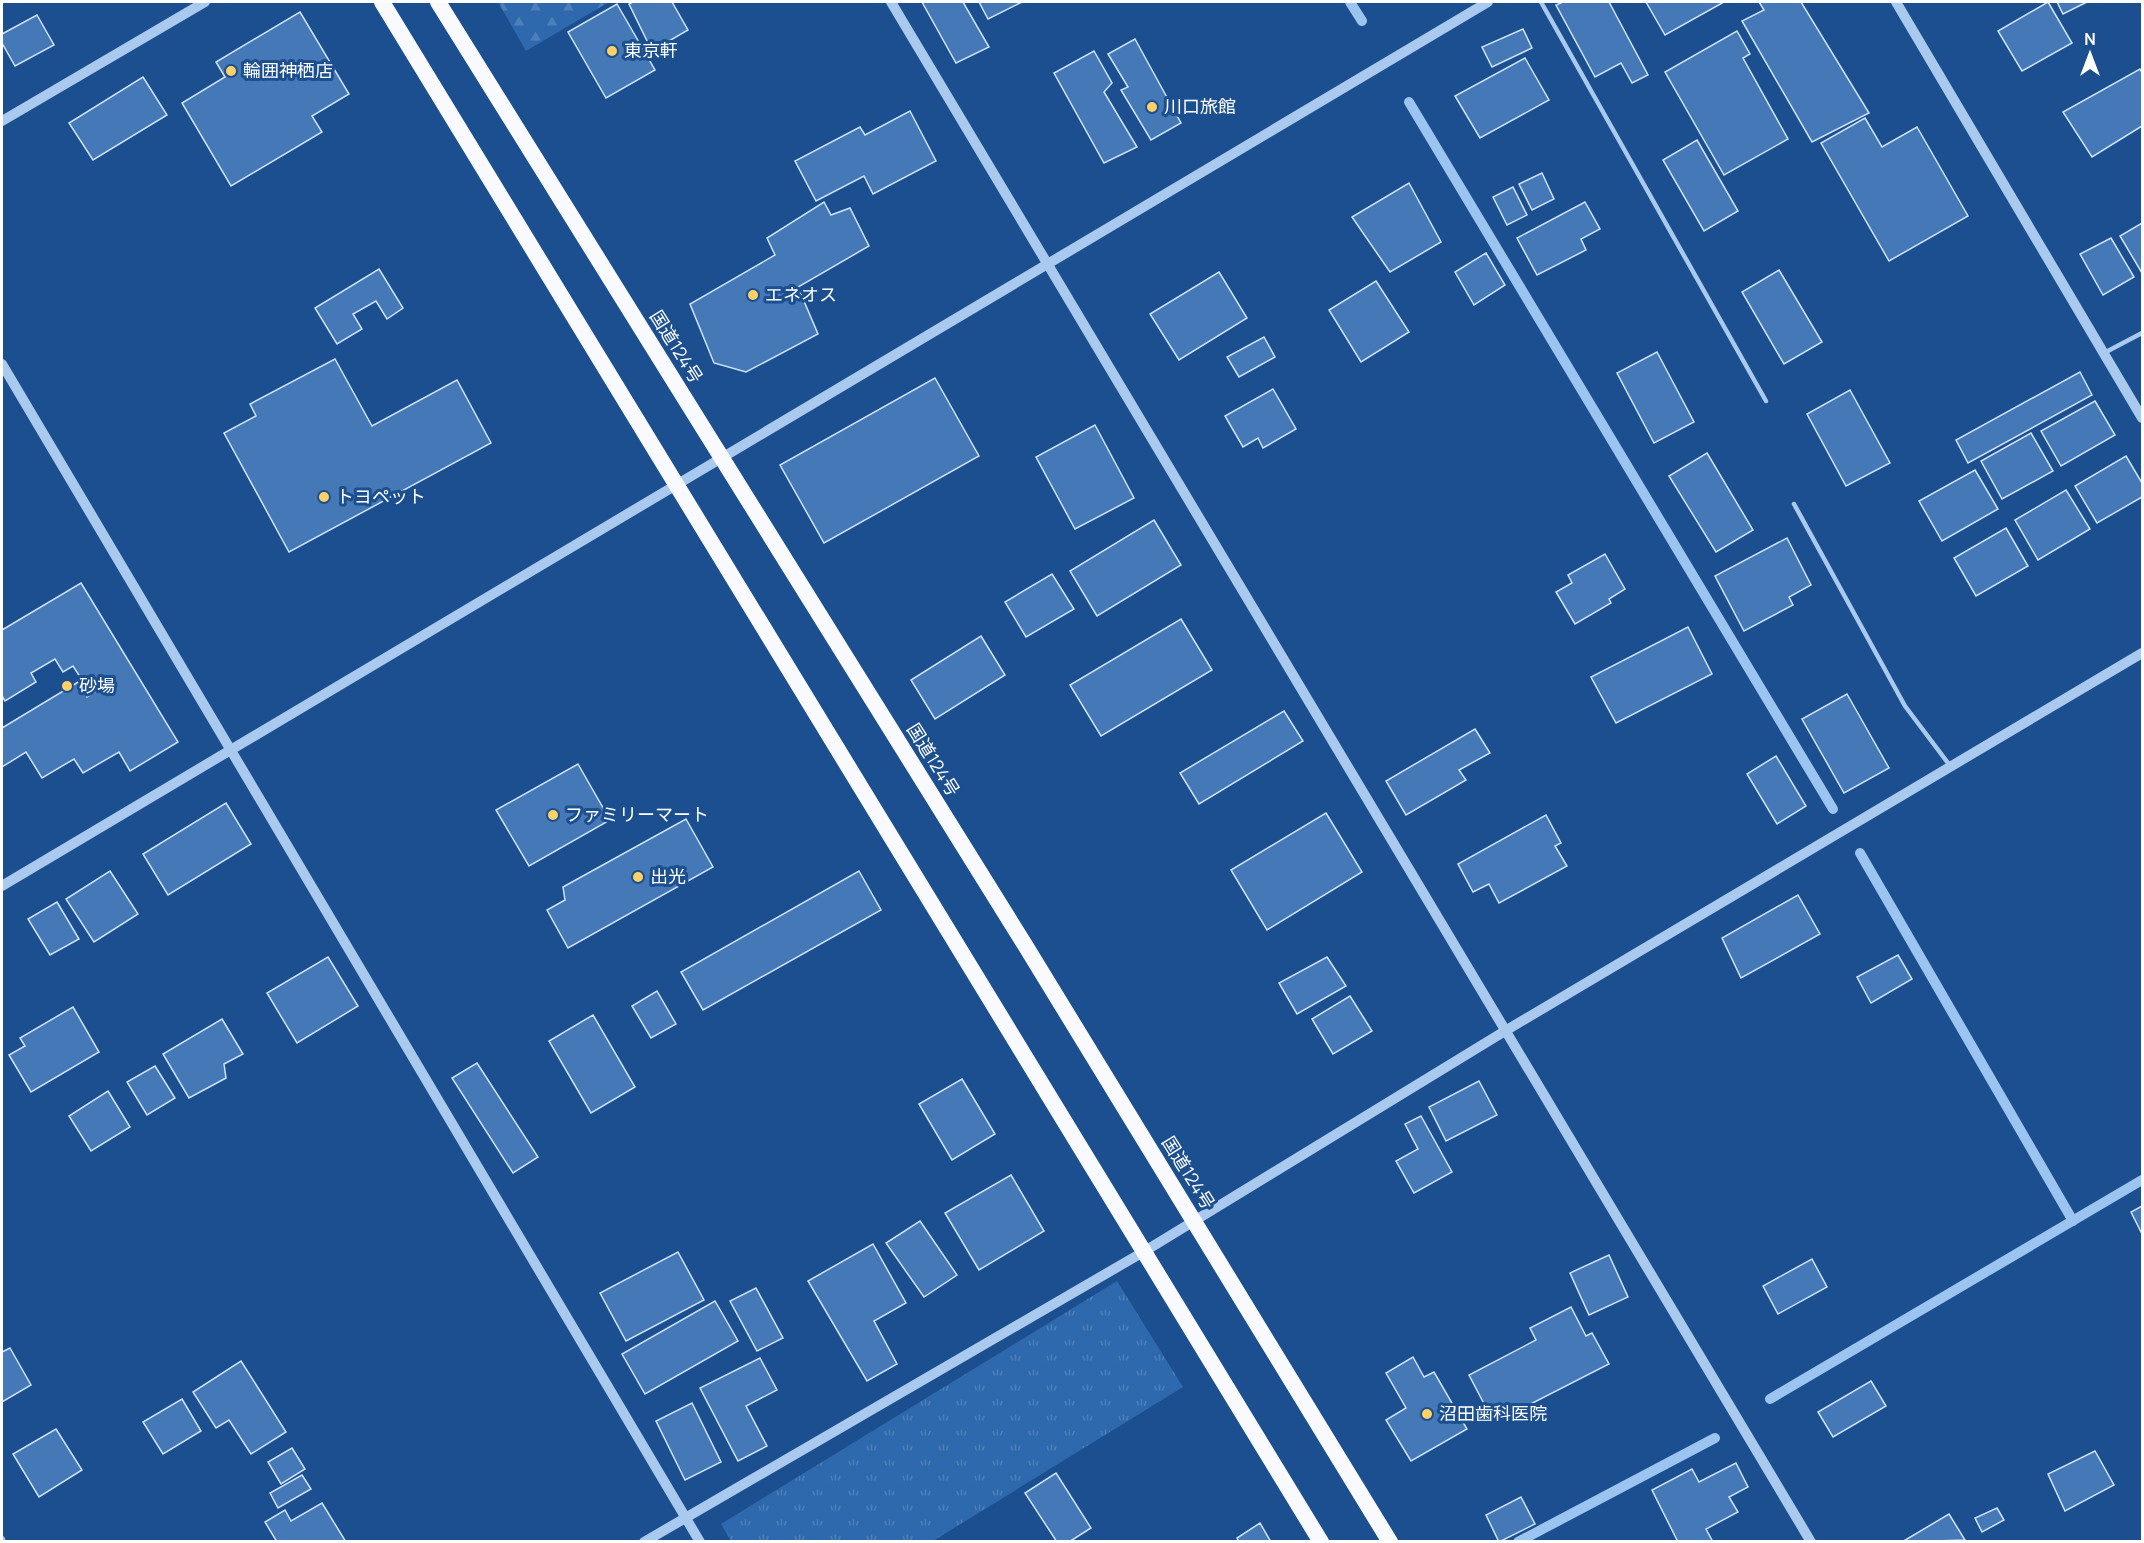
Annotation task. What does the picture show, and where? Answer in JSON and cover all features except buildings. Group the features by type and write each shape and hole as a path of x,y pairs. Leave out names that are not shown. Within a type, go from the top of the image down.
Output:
{"highway":[{"path":"382,2 1322,1542"},
{"name":"国道124号","path":"438,2 1195,1221 1390,1542"}],"street":[{"path":"2,121 205,2"},
{"path":"891,2 1811,1542"},
{"path":"2,886 1488,2"},
{"path":"1896,2 2142,418"},
{"path":"2,364 700,1542"},
{"path":"644,1542 1145,1251 1505,1031 2142,653"}],"lane":[{"path":"1541,2 1766,401"},
{"path":"2104,353 2142,333"},
{"path":"1794,504 1905,706 1951,767"}],"green space":[{"path":"498,2 609,2 526,51"},
{"path":"1117,1281 1183,1387 933,1541 731,1541 721,1524"}],"waterway":[{"path":"1350,2 1362,21"},
{"path":"1409,102 1833,809"},
{"path":"1860,853 2073,1221"},
{"path":"1770,1399 2142,1180"},
{"path":"1518,1542 1715,1438"}],"place":[{"name":"東京軒","path":"612,51"},
{"name":"輪囲神栖店","path":"231,71"},
{"name":"川口旅館","path":"1152,107"},
{"name":"エネオス","path":"753,295"},
{"name":"トヨペット","path":"324,497"},
{"name":"砂場","path":"67,686"},
{"name":"ファミリーマート","path":"553,815"},
{"name":"出光","path":"638,877"},
{"name":"沼田歯科医院","path":"1427,1414"}]}
